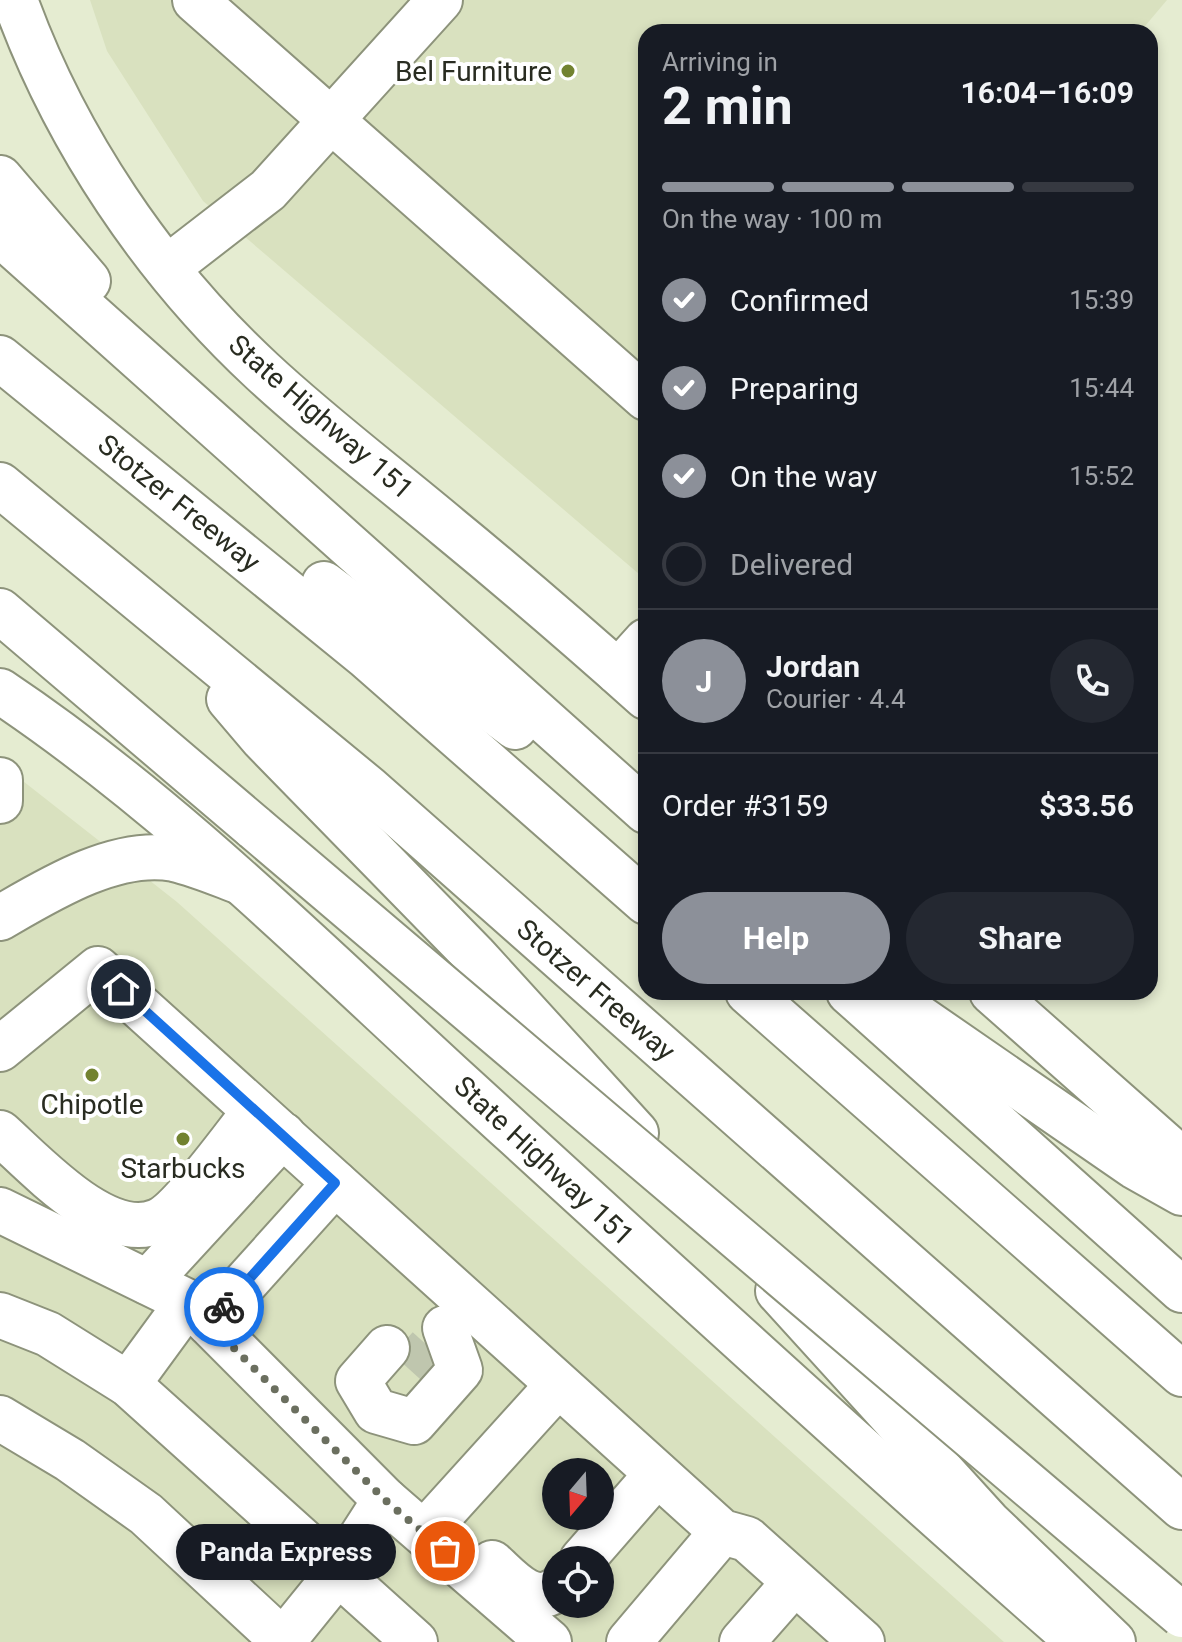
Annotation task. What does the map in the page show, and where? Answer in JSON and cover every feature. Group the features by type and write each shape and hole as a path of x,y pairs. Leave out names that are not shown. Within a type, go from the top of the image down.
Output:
{"main road":[{"name":"State Highway 151","path":"15,0 38,56 77,133 167,268 260,370 637,670"},
{"path":"195,0 638,391"},
{"path":"167,268 268,190 440,0"},
{"path":"0,178 216,427"},
{"path":"0,234 638,804"},
{"path":"12,368 284,553 638,817"},
{"name":"Stotzer Freeway","path":"12,368 367,657 638,895"},
{"name":"Stotzer Freeway","path":"0,485 368,788 1182,1507"},
{"path":"0,611 1182,1615"},
{"path":"156,611 263,739 474,955 959,1491 1027,1562 1113,1642"},
{"name":"State Highway 151","path":"0,691 99,764 238,881 788,1386 1079,1642"},
{"path":"0,780 0,801"},
{"path":"0,918 99,868 144,858 171,859 238,881"},
{"path":"0,1049 98,969 335,1183 422,1345 460,1370 414,1422 376,1411 358,1381 422,1345 558,1385 722,1532 747,1539 862,1642"},
{"path":"757,1000 1182,1374"},
{"path":"858,1000 1182,1290"},
{"path":"895,1000 1134,1166 1182,1193"},
{"path":"1001,1000 1182,1160"},
{"path":"0,1133 84,1206 131,1226 160,1220 269,1123"},
{"path":"148,1282 269,1123"},
{"path":"128,1384 335,1183"},
{"path":"0,1210 148,1282 199,1312 340,1451 385,1500 542,1595"},
{"path":"0,1315 48,1334 128,1384 415,1642"},
{"path":"431,1526 558,1385"},
{"path":"340,1451 376,1411"},
{"path":"0,1418 70,1460 146,1514 283,1642 338,1573 385,1500"},
{"path":"599,1546 657,1474"},
{"path":"629,1642 722,1532"},
{"path":"742,1642 794,1583"}],"shaded area":[{"path":"90,0 1167,0 1147,24 638,24 638,573 203,201 107,51"},
{"path":"0,763 177,902 1004,1642 0,1642"}],"tunnel":[{"path":"409,1369 429,1347"}],"way so far":[{"path":"224,1307 209,1323 340,1451 385,1500 445,1551"}],"place":[{"name":"Bel Furniture","path":"568,71"},
{"name":"Chipotle","path":"92,1075"},
{"name":"Starbucks","path":"183,1139"},
{"name":"Panda Express","path":"445,1551"}],"route":[{"path":"121,989 335,1183 224,1307"}]}
